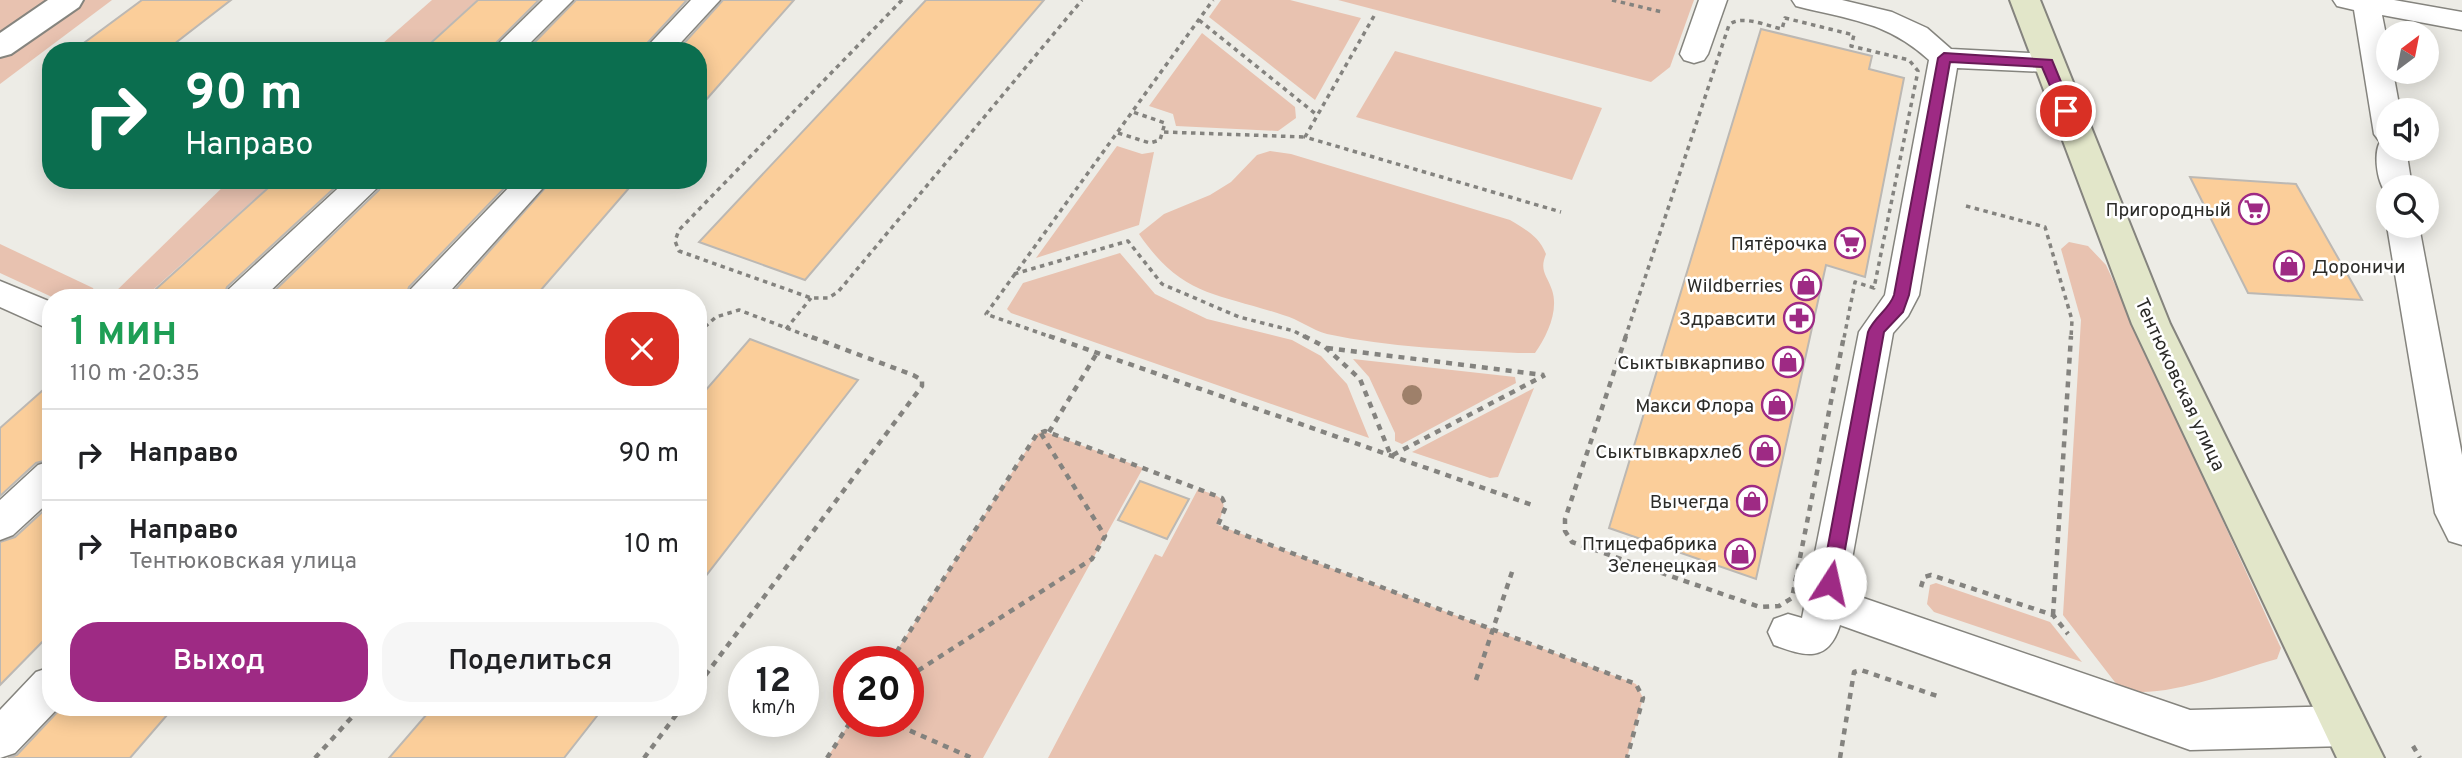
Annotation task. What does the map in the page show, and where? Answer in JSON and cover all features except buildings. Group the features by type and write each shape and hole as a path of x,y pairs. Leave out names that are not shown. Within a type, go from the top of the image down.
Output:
{"street":[{"path":"0,47 68,0"},
{"name":"Тентюковская улица","path":"2025,0 2047,63 2151,324 2354,742"}],"lane":[{"path":"515,42 559,0"},
{"path":"666,42 706,0"},
{"path":"1694,54 1713,0"},
{"path":"1806,0 1882,18 1917,34 1944,58 2047,63"},
{"path":"2381,98 2360,1 2462,21"},
{"path":"1788,632 1810,638 1818,632 1827,603 1876,332 1898,307 1944,58"},
{"path":"251,289 356,189"},
{"path":"431,289 526,189"},
{"path":"2405,238 2454,513 2462,529"},
{"path":"0,293 42,313"},
{"path":"0,524 42,485"},
{"path":"1827,603 2190,730 2354,742"},
{"path":"0,739 42,695"}],"path":[{"path":"902,0 679,230 675,241 679,251 811,298 828,298 838,292 1082,0"},
{"path":"1213,0 986,314 1535,506"},
{"path":"1612,0 1671,15"},
{"path":"1305,136 1374,16"},
{"path":"1785,18 1854,35 1851,46 1909,60 1918,71 1874,288 1855,282 1792,598 1779,606 1760,607 1572,542 1564,531 1565,519 1728,25 1741,20 1782,29 1785,18"},
{"path":"1199,20 1317,115"},
{"path":"1118,133 1150,143 1160,140 1165,123 1133,112"},
{"path":"1164,132 1305,136 1562,212"},
{"path":"1920,194 2045,227 2072,320 2053,615"},
{"path":"1014,274 1128,241 1162,284 1239,317 1294,331 1325,347 1360,379 1391,456"},
{"path":"786,328 811,298"},
{"path":"707,323 712,317 726,311 739,310 922,380 922,386 707,673"},
{"path":"1325,347 1545,375 1391,456"},
{"path":"1049,432 1097,353"},
{"path":"1040,432 1049,432 1222,498 1226,506 1218,525 1636,684 1643,698 1627,758"},
{"path":"900,646 1040,432"},
{"path":"924,667 1092,559 1105,536 1040,432"},
{"path":"1476,680 1513,569"},
{"path":"1840,758 1854,672 1861,670 1953,702"},
{"path":"315,758 353,716"},
{"path":"644,758 675,716"},
{"path":"827,758 841,737"},
{"path":"924,737 972,758"}],"shaded area":[{"path":"0,0 112,0 56,42 42,42 42,52 0,84"},
{"path":"432,0 477,0 431,42 384,42"},
{"path":"1221,0 1290,0 1361,18 1315,100 1209,17"},
{"path":"1338,0 1694,0 1670,67 1651,82"},
{"path":"1202,33 1295,107 1296,118 1278,131 1176,126 1173,114 1149,106"},
{"path":"1395,51 1602,108 1572,180 1356,117"},
{"path":"1117,146 1142,154 1154,152 1139,225 1036,258"},
{"path":"1270,151 1291,154 1510,220 1531,234 1546,254 1544,269 1554,298 1551,323 1535,353 1422,347 1327,334 1289,317 1202,290 1170,270 1139,234 1164,214 1210,195 1231,182 1257,155"},
{"path":"221,189 266,189 154,289 118,289"},
{"path":"2069,242 2088,246 2106,265 2281,648 2277,659 2177,688 2138,692 2121,690 2063,615 2081,320 2061,249"},
{"path":"0,244 93,289 42,289 42,292 0,273"},
{"path":"1120,253 1155,294 1207,319 1292,340 1321,356 1347,384 1369,438 1011,313 1007,309 1023,283"},
{"path":"1353,359 1515,377 1516,383 1402,444 1395,441 1395,433 1369,377"},
{"path":"1534,388 1498,477 1490,478 1412,452"},
{"path":"1043,431 1143,468 983,758 827,758 841,737 924,737 924,646 900,646 1037,434"},
{"path":"1198,489 1222,500 1223,509 1218,525 1636,684 1643,698 1627,758 1048,758 1155,554 1162,557"},
{"path":"1936,583 2050,622 2082,662 1934,612 1927,604 1930,585"}],"place":[{"name":"Пригородный","path":"2254,209"},
{"name":"Пятёрочка","path":"1850,243"},
{"name":"Дороничи","path":"2289,266"},
{"name":"Wildberries","path":"1806,285"},
{"name":"Здравсити","path":"1799,318"},
{"name":"Сыктывкарпиво","path":"1788,362"},
{"name":"Макси Флора","path":"1777,405"},
{"name":"Сыктывкархлеб","path":"1765,451"},
{"name":"Вычегда","path":"1752,501"},
{"name":"Птицефабрика Зеленецкая","path":"1740,554"}],"route":[{"path":"1830,583 1876,332 1898,307 1902,295 1944,58 2047,63 2066,111"}]}
